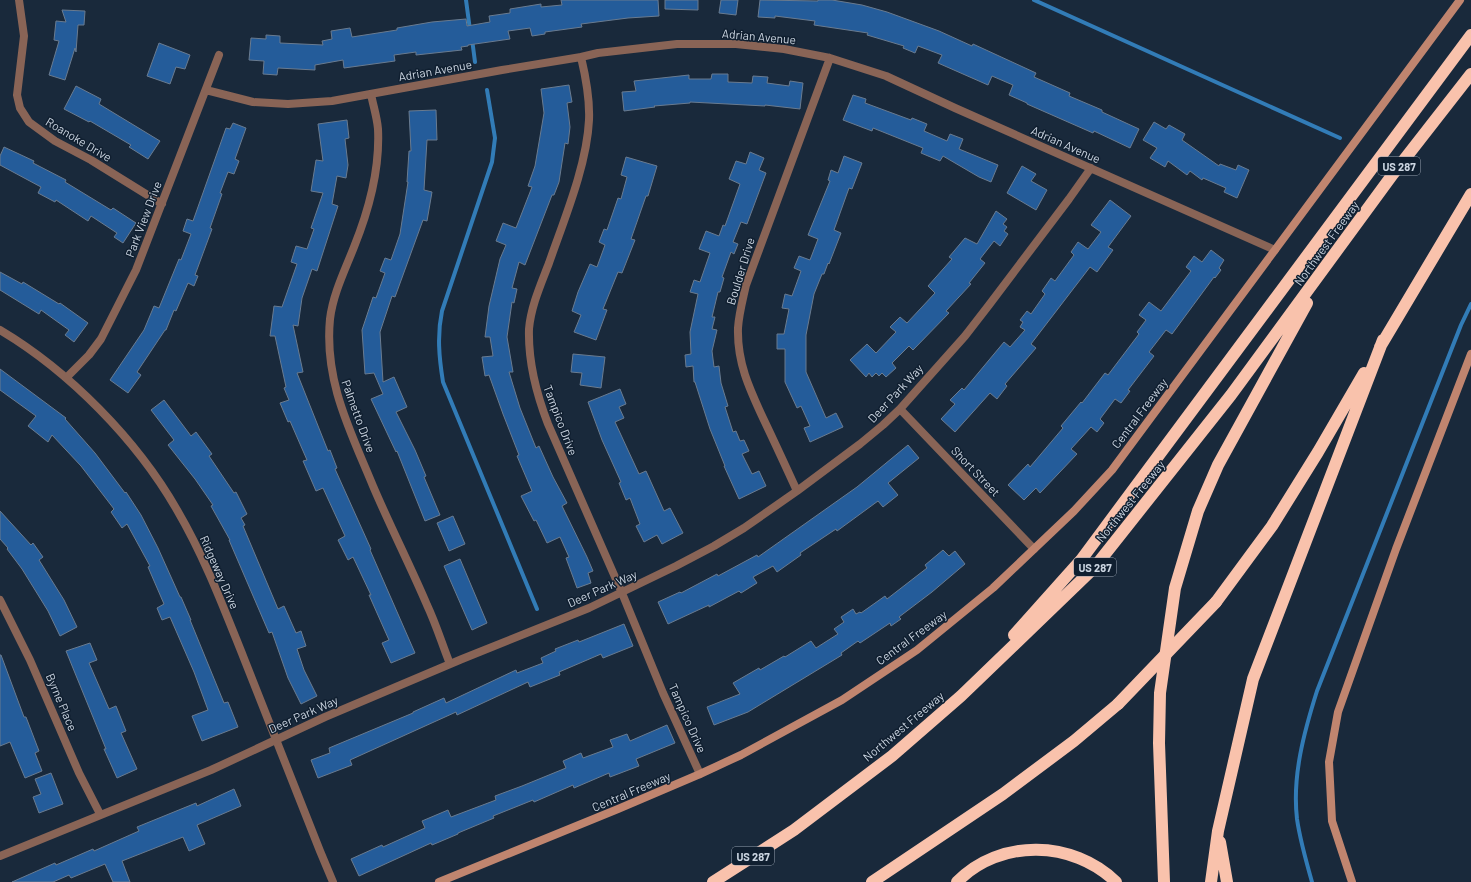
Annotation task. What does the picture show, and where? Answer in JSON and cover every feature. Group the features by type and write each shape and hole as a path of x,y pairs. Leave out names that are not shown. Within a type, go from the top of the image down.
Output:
{"highway":[{"path":"961,696 1081,560 1471,35"},
{"name":"Northwest Freeway","path":"713,882 794,830 892,756 961,696 1094,568 1232,395 1393,174 1471,74"},
{"path":"872,882 1003,794 1074,741 1118,704 1216,602 1272,526 1318,452 1471,194"},
{"path":"1164,882 1159,743 1160,693 1175,588 1198,511 1218,465 1331,260"},
{"path":"1210,882 1218,831 1253,679 1384,340"},
{"path":"1218,831 1227,882"},
{"path":"957,882 964,875 984,861 1014,851 1038,849 1063,852 1087,860 1108,874 1116,882"}],"main road":[{"name":"Central Freeway","path":"439,882 618,809 741,755 835,704 918,650 993,588 1074,511 1112,470 1460,0"},
{"path":"1352,882 1332,821 1329,762 1338,712 1396,549 1471,354"}],"street":[{"name":"Roanoke Drive","path":"19,0 24,36 17,94 20,108 29,122 55,141 91,160 162,204"},
{"name":"Adrian Avenue","path":"206,90 253,102 288,104 332,101 598,53 678,44 736,44 784,49 830,58 886,76 1275,250"},
{"name":"Park View Drive","path":"66,378 89,356 101,339 136,270 219,55"},
{"name":"Tampico Drive","path":"581,57 587,80 589,98 589,121 585,149 569,204 534,305 529,328 529,354 538,397 548,424 622,592 663,693 700,774"},
{"name":"Boulder Drive","path":"797,491 753,398 742,370 738,328 740,309 751,272 830,58"},
{"name":"Palmetto Drive","path":"371,94 378,128 378,154 371,197 365,219 342,277 330,317 329,356 337,395 354,442 390,526 428,606 450,664"},
{"name":"Deer Park Way","path":"0,856 211,770 325,717 554,622 622,592 714,546 762,516 866,439 900,409 965,336 989,306 1091,168"},
{"name":"Ridgeway Drive","path":"0,330 32,351 66,378 116,427 145,463 176,509 194,542 219,596 333,882"},
{"name":"Short Street","path":"900,409 1034,549"},
{"name":"Byrne Place","path":"0,600 30,660 79,773 100,814"}],"building":[{"path":"561,0 658,0 659,16 581,24 582,27 545,32 545,34 532,36 530,28 508,31 510,39 468,45 461,47 462,50 416,55 416,52 394,55 395,61 344,68 343,60 315,65 315,70 278,68 277,75 263,74 264,61 249,60 251,38 266,39 266,35 280,36 280,43 323,45 322,41 332,39 331,31 350,28 352,37 397,30 397,28 432,22 466,19 467,26 490,22 489,16 510,13 510,9 541,4 541,7 562,5"},
{"path":"665,0 698,0 698,10 665,9"},
{"path":"721,0 738,0 736,15 719,13"},
{"path":"760,0 832,0 862,5 887,12 939,31 972,46 973,44 1036,73 1034,77 1070,93 1069,96 1102,110 1102,112 1139,129 1130,148 1009,95 1013,85 992,76 988,85 938,63 942,55 918,46 915,53 903,48 904,46 867,35 868,33 814,25 815,21 775,16 775,18 758,17"},
{"path":"62,10 85,11 84,25 78,25 76,52 75,48 65,80 49,75 59,41 54,40 56,21 66,22"},
{"path":"159,43 190,55 185,69 176,67 170,84 147,76"},
{"path":"712,74 728,74 728,82 752,83 753,76 768,77 767,83 789,86 790,81 803,83 800,109 765,105 690,102 624,111 622,92 636,91 634,81 689,75 689,79 711,79"},
{"path":"569,85 572,102 567,103 570,127 568,144 565,143 559,182 554,195 552,195 525,265 519,262 512,288 517,289 514,303 512,302 507,337 513,372 509,372 520,408 536,448 539,446 567,503 562,506 593,571 588,573 591,583 577,588 566,558 569,557 560,537 547,543 536,520 534,521 521,496 532,491 517,456 519,455 489,375 485,376 482,357 493,356 490,337 485,337 489,306 500,259 506,245 496,241 503,223 516,228 532,187 528,186 535,166 544,113 541,89"},
{"path":"76,86 101,99 99,104 160,141 148,159 129,147 131,145 90,121 89,122 64,109"},
{"path":"853,95 866,99 865,103 911,120 912,118 927,124 924,131 947,141 950,134 963,139 959,149 998,165 991,182 979,177 943,156 940,161 921,153 923,148 873,128 872,131 843,120"},
{"path":"436,110 437,140 427,140 424,190 432,192 427,221 423,220 395,297 392,296 380,332 383,382 394,377 407,407 396,412 415,450 426,476 424,477 440,515 425,521 397,451 396,452 371,399 383,394 374,373 365,374 362,330 373,297 376,298 385,273 380,271 385,258 391,260 400,234 408,182 409,151 411,151 409,111"},
{"path":"347,120 349,138 345,139 348,165 346,178 337,176 332,204 338,206 317,271 312,269 302,298 298,326 293,325 303,372 297,373 328,451 330,450 337,468 335,469 415,653 391,663 382,643 389,640 369,595 371,595 353,557 348,560 338,540 345,536 323,488 316,491 303,461 307,460 290,421 288,422 280,403 289,400 284,388 286,387 275,336 270,336 274,306 282,307 297,264 291,262 296,246 307,249 314,229 311,228 323,193 311,191 316,160 323,161 318,124"},
{"path":"1154,122 1166,129 1169,125 1185,134 1182,140 1219,166 1220,164 1236,170 1238,165 1249,170 1237,198 1224,192 1226,188 1203,178 1202,180 1190,171 1187,175 1168,161 1165,167 1150,158 1157,148 1143,140"},
{"path":"233,123 246,128 235,159 239,161 234,174 228,172 220,193 222,194 210,228 212,229 195,275 198,276 194,286 188,283 176,311 174,310 166,330 137,372 141,375 128,393 110,380 144,330 154,306 159,308 191,234 183,231 187,219 193,221 226,128 230,129"},
{"path":"4,147 34,161 33,163 66,180 65,182 111,210 113,208 136,223 123,243 114,237 117,233 91,216 88,221 56,200 55,202 38,193 41,187 0,165 0,156"},
{"path":"750,152 764,158 759,170 766,173 747,224 741,222 733,242 738,244 734,254 731,252 722,277 724,278 720,292 718,292 712,317 715,317 712,329 717,330 712,351 714,367 719,366 721,383 728,406 725,407 733,432 736,431 740,441 744,440 749,451 742,454 752,474 759,471 766,486 739,499 724,466 710,429 694,382 693,366 686,367 685,355 691,354 690,332 698,294 690,292 694,280 700,282 710,253 699,249 706,231 719,236 723,225 725,226 740,184 729,179 736,161 746,164"},
{"path":"844,156 862,163 852,189 849,188 834,230 841,233 829,264 828,263 824,274 822,274 814,294 806,335 806,372 826,418 836,413 843,427 810,442 804,428 810,426 801,406 797,408 785,382 785,349 777,349 777,334 784,334 789,309 782,308 785,294 792,296 801,271 794,268 799,256 810,260 818,239 808,235 830,181 828,180 831,170 838,173"},
{"path":"626,157 657,166 648,196 646,196 631,239 635,240 622,273 618,272 603,309 607,310 596,340 574,332 581,315 572,311 590,264 597,267 605,245 599,242 604,229 607,230 618,198 621,199 627,177 621,175"},
{"path":"1022,166 1036,174 1031,181 1047,190 1036,210 1007,193"},
{"path":"1110,200 1131,216 1108,247 1113,250 1097,272 1090,267 1031,344 1036,348 1005,384 1007,386 997,399 990,393 955,432 941,419 955,404 950,400 962,388 964,390 1004,342 1010,347 1025,330 1020,327 1023,322 1020,320 1027,311 1031,314 1045,294 1042,291 1051,278 1055,281 1074,255 1071,252 1078,242 1088,249 1101,232 1091,225"},
{"path":"996,211 1007,219 1003,224 1007,227 1004,231 1008,234 1000,246 994,241 980,259 985,263 969,283 971,284 946,311 949,313 913,350 909,346 892,363 896,368 886,377 882,373 879,376 876,373 872,377 869,373 866,377 850,360 867,344 876,353 896,332 890,327 900,317 907,323 935,293 928,286 952,259 949,257 965,238 977,244"},
{"path":"1211,250 1224,260 1219,268 1221,270 1215,278 1214,277 1172,334 1166,330 1149,352 1154,356 1128,390 1130,391 1121,403 1115,399 1100,419 1104,423 1097,432 1091,427 1071,449 1077,454 1040,493 1036,488 1024,500 1008,485 1028,464 1030,467 1063,428 1061,426 1081,402 1082,403 1105,373 1108,375 1139,334 1137,332 1146,320 1139,315 1149,302 1161,311 1191,271 1186,267 1194,256 1202,262"},
{"path":"0,272 22,284 23,282 59,304 60,303 88,323 74,342 65,335 69,330 41,310 39,314 0,290"},
{"path":"573,354 605,357 601,388 580,385 582,373 571,372"},
{"path":"0,369 66,418 65,419 95,453 125,493 126,492 141,515 158,548 191,620 224,703 228,702 238,727 202,741 192,716 208,710 194,672 170,617 162,620 157,608 164,604 148,567 150,566 127,524 122,528 111,512 114,509 81,466 52,435 48,442 28,426 36,416 0,390"},
{"path":"620,389 626,404 619,407 624,418 615,422 639,474 646,471 664,511 670,508 683,533 662,544 657,535 644,542 636,526 640,524 630,498 626,500 619,483 621,482 602,440 588,402"},
{"path":"164,400 191,436 196,432 212,454 209,456 234,493 236,492 247,514 241,518 245,525 243,526 278,609 284,606 296,633 301,631 306,646 297,649 304,670 317,696 301,704 288,678 272,632 269,633 230,540 211,506 213,505 168,445 174,440 151,410"},
{"path":"908,445 919,458 888,483 898,495 883,507 878,501 837,531 836,529 800,553 801,555 777,572 773,566 753,577 757,583 741,593 739,591 709,607 709,605 668,624 658,602 680,592 681,593 717,574 718,576 757,555 758,557 857,487"},
{"path":"0,511 31,545 33,543 43,557 39,560 64,600 77,627 60,636 48,611 22,569 7,549 8,548 0,539"},
{"path":"453,516 465,544 449,551 437,523"},
{"path":"943,550 949,556 955,551 965,564 899,617 901,619 891,626 890,623 860,643 858,641 841,653 842,655 748,712 714,725 707,707 740,694 733,683 759,668 760,670 784,656 785,657 811,641 816,648 838,634 834,629 844,622 841,617 853,609 856,614 861,613 885,596 887,599 927,568 925,565"},
{"path":"460,559 487,623 472,630 444,566"},
{"path":"624,624 633,646 603,658 601,654 559,672 560,675 530,687 528,682 457,715 456,712 350,760 352,765 318,778 311,760 330,753 329,748 413,713 444,698 446,703 516,670 517,673 543,663 541,658 556,651 555,649 578,640 579,642"},
{"path":"90,643 97,660 89,663 109,709 116,706 126,731 121,733 137,769 117,778 104,749 106,749 66,651"},
{"path":"0,655 39,751 35,753 42,771 25,778 10,742 0,746"},
{"path":"667,725 675,743 636,759 639,766 610,777 609,773 574,788 573,785 534,802 533,800 493,816 494,818 432,845 431,843 359,876 351,859 382,845 383,847 425,828 422,821 448,810 451,817 496,800 495,796 566,768 563,761 581,753 583,758 613,747 610,740 627,734 630,741"},
{"path":"51,773 63,804 39,813 33,797 41,794 35,779"},
{"path":"234,789 241,806 197,825 205,844 189,851 183,837 122,861 130,882 113,882 105,864 71,878 69,875 53,882 12,882 55,863 56,865 93,849 94,851 139,831 137,827 196,803 197,806"}],"waterway":[{"path":"466,0 470,30"},
{"path":"1034,0 1340,138"},
{"path":"472,39 475,62"},
{"path":"487,90 495,138 492,162 442,311 439,337 440,364 443,382 537,609"},
{"path":"1312,882 1300,835 1296,803 1296,787 1300,754 1308,722 1317,691 1461,325 1471,304"}]}
